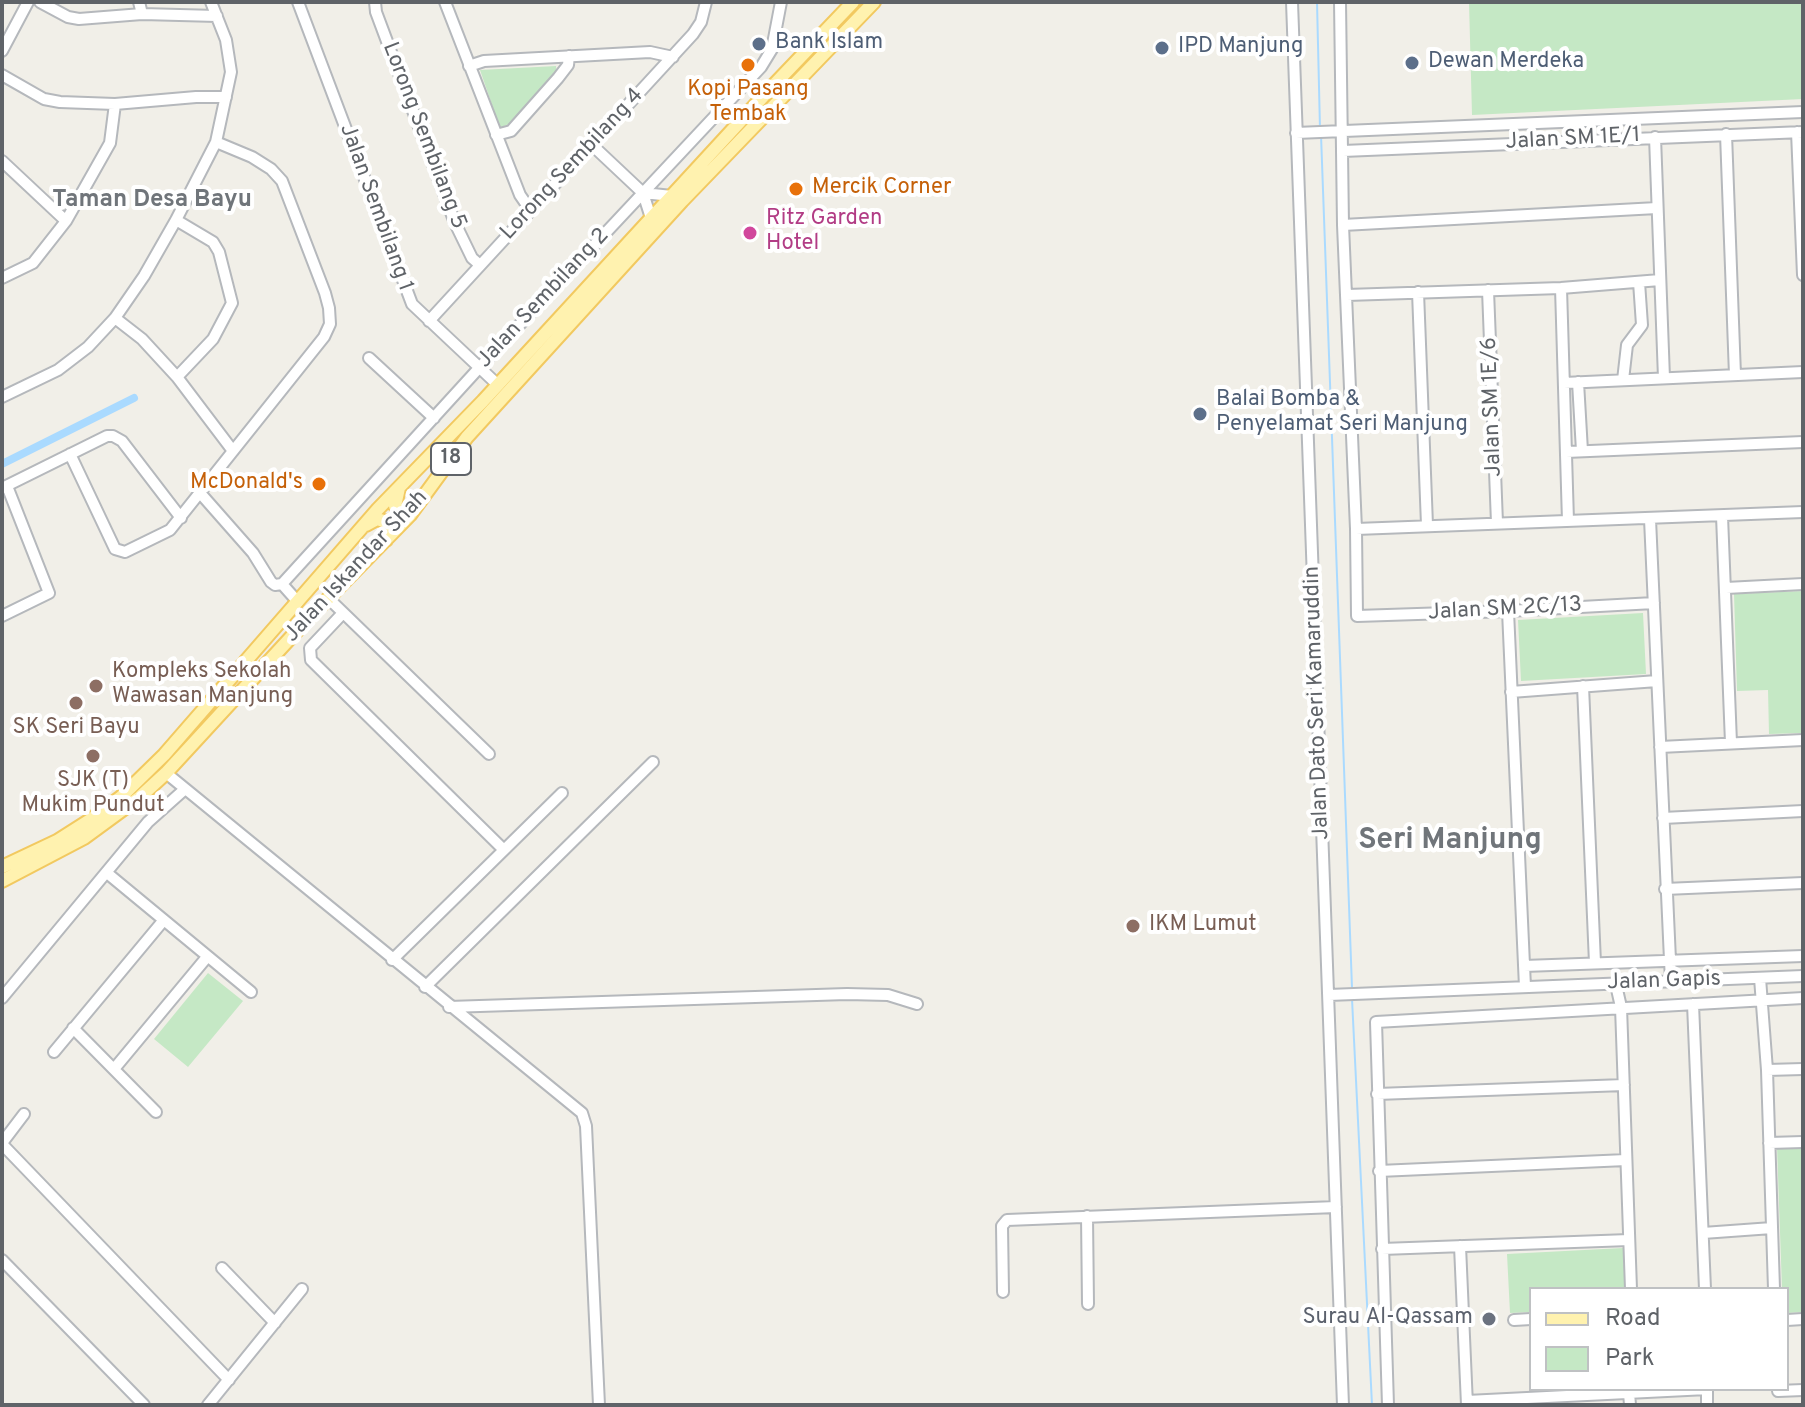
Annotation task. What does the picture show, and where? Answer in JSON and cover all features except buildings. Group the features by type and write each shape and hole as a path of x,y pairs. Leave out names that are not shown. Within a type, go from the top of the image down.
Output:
{"main road":[{"path":"822,34 847,2"},
{"name":"Jalan Iskandar Shah","path":"2,867 57,841 121,797 179,739 363,526 853,2"},
{"name":"Jalan Iskandar Shah","path":"2,881 84,838 140,797 166,773 386,540 418,504 467,437 682,201 874,2"},
{"path":"399,487 395,506 408,510 418,504"},
{"path":"363,526 377,519 387,522 386,540"}],"street":[{"path":"2,51 28,2"},
{"path":"40,2 68,17 79,19 142,14 217,16"},
{"path":"139,2 142,14"},
{"path":"3,392 58,370 88,347 115,318 144,276 176,220 216,142 231,72 230,54 211,2"},
{"name":"Jalan Sembilang 1","path":"298,2 406,293 412,304 498,385"},
{"name":"Lorong Sembilang 5","path":"375,2 376,12 455,223 472,258 480,265"},
{"path":"445,2 520,195 531,211"},
{"name":"Lorong Sembilang 4","path":"429,321 673,57 701,22 706,2"},
{"name":"Jalan Sembilang 2","path":"282,584 766,61 772,49 781,2"},
{"name":"Jalan Dato Seri Kamaruddin","path":"1292,2 1343,1405"},
{"path":"1340,2 1343,225 1356,529 1803,512"},
{"path":"469,66 484,61 657,52 673,57"},
{"path":"496,135 511,131 558,78 568,65 569,56"},
{"path":"2,75 44,99 60,102 115,104 226,97"},
{"path":"2,278 33,263 66,221 110,143 115,104"},
{"path":"1296,133 1803,112"},
{"path":"1595,121 1596,139"},
{"path":"1800,132 1803,275"},
{"name":"Jalan SM 1E/1","path":"1343,151 1800,132"},
{"path":"1726,134 1735,375"},
{"path":"1655,137 1664,378"},
{"path":"70,454 111,544 120,552 125,552 170,530 324,337 330,324 329,308 282,181 271,169 252,157 216,142"},
{"path":"592,145 643,193 651,218"},
{"path":"2,161 66,221"},
{"path":"643,193 672,196"},
{"path":"1343,225 1657,208"},
{"path":"176,220 213,242 232,303 213,339 177,377"},
{"path":"1347,295 1561,288 1660,280"},
{"path":"1623,380 1627,345 1642,325 1639,282"},
{"path":"1561,288 1568,521"},
{"name":"Jalan SM 1E/6","path":"1488,290 1497,523"},
{"path":"1418,292 1427,525"},
{"path":"115,318 142,339 177,377 233,451"},
{"path":"369,358 434,418"},
{"path":"1564,383 1803,372"},
{"path":"1578,382 1582,451"},
{"path":"2,616 49,593 4,487 107,436 118,438 181,518"},
{"path":"1566,452 1803,442"},
{"path":"201,494 253,553 271,582 282,584 298,602"},
{"path":"1722,516 1731,743"},
{"path":"1650,519 1671,982"},
{"name":"Jalan SM 2C/13","path":"1356,529 1357,616 1654,603"},
{"path":"1726,588 1803,584"},
{"path":"328,598 489,754"},
{"path":"1508,611 1525,987"},
{"path":"343,613 310,648 311,660 504,850"},
{"path":"1511,692 1657,681"},
{"path":"1583,686 1595,963"},
{"path":"1660,747 1803,740"},
{"path":"425,987 653,762"},
{"path":"166,773 582,1113 599,1405"},
{"path":"2,998 162,807 185,789"},
{"path":"392,960 562,793"},
{"path":"1663,818 1803,811"},
{"path":"107,873 251,992"},
{"path":"1665,889 1803,883"},
{"path":"54,1052 163,921"},
{"path":"1524,966 1803,956"},
{"path":"114,1069 207,957"},
{"path":"2,974 12,985"},
{"name":"Jalan Gapis","path":"1329,995 1596,985 1620,996 1638,984 1803,976"},
{"path":"1760,978 1767,1070 1774,1287"},
{"path":"449,1007 847,994 888,995 917,1004"},
{"path":"1388,1405 1375,1025 1379,1020 1620,996 1693,1004 1803,998"},
{"path":"1620,996 1631,1287"},
{"path":"1693,1004 1705,1287"},
{"path":"73,1028 156,1112"},
{"path":"1767,1070 1803,1069"},
{"path":"1377,1094 1624,1085"},
{"path":"24,1114 2,1143 229,1380"},
{"path":"1769,1143 1803,1142"},
{"path":"1379,1171 1626,1160"},
{"path":"1003,1292 1003,1222 1336,1207"},
{"path":"1087,1216 1088,1304"},
{"path":"1703,1233 1772,1228"},
{"path":"1382,1249 1629,1240"},
{"path":"1460,1246 1467,1403 1550,1401 1668,1391"},
{"path":"2,1260 144,1405"},
{"path":"222,1268 275,1323"},
{"path":"208,1405 302,1289"},
{"path":"1514,1320 1529,1319"},
{"path":"1629,1393 1630,1405"}],"green space":[{"path":"1469,2 1803,2 1803,99 1472,115"},
{"path":"556,66 557,75 511,123 500,128 480,70"},
{"path":"1803,591 1803,733 1769,734 1768,690 1737,691 1734,594"},
{"path":"1643,613 1646,674 1521,681 1518,620"},
{"path":"208,973 243,1001 188,1067 154,1039"},
{"path":"1803,1146 1803,1312 1789,1313 1789,1287 1782,1287 1777,1147"},
{"path":"1623,1248 1625,1287 1529,1287 1529,1312 1510,1313 1507,1254"}],"waterway":[{"path":"1317,2 1320,129"},
{"path":"1321,135 1352,988"},
{"path":"2,464 134,398"},
{"path":"1352,999 1372,1405"}],"place":[{"name":"Bank Islam","path":"759,44"},
{"name":"IPD Manjung","path":"1162,48"},
{"name":"Dewan Merdeka","path":"1412,63"},
{"name":"Kopi Pasang Tembak","path":"748,65"},
{"name":"Mercik Corner","path":"796,189"},
{"name":"Ritz Garden Hotel","path":"750,233"},
{"name":"Balai Bomba & Penyelamat Seri Manjung","path":"1200,414"},
{"name":"McDonald's","path":"319,484"},
{"name":"Kompleks Sekolah Wawasan Manjung","path":"96,686"},
{"name":"SK Seri Bayu","path":"76,703"},
{"name":"SJK (T) Mukim Pundut","path":"93,756"},
{"name":"IKM Lumut","path":"1133,926"},
{"name":"Surau Al-Qassam","path":"1489,1319"}],"district":[{"name":"Taman Desa Bayu","path":"152,201"},
{"name":"Seri Manjung","path":"1450,842"}]}
